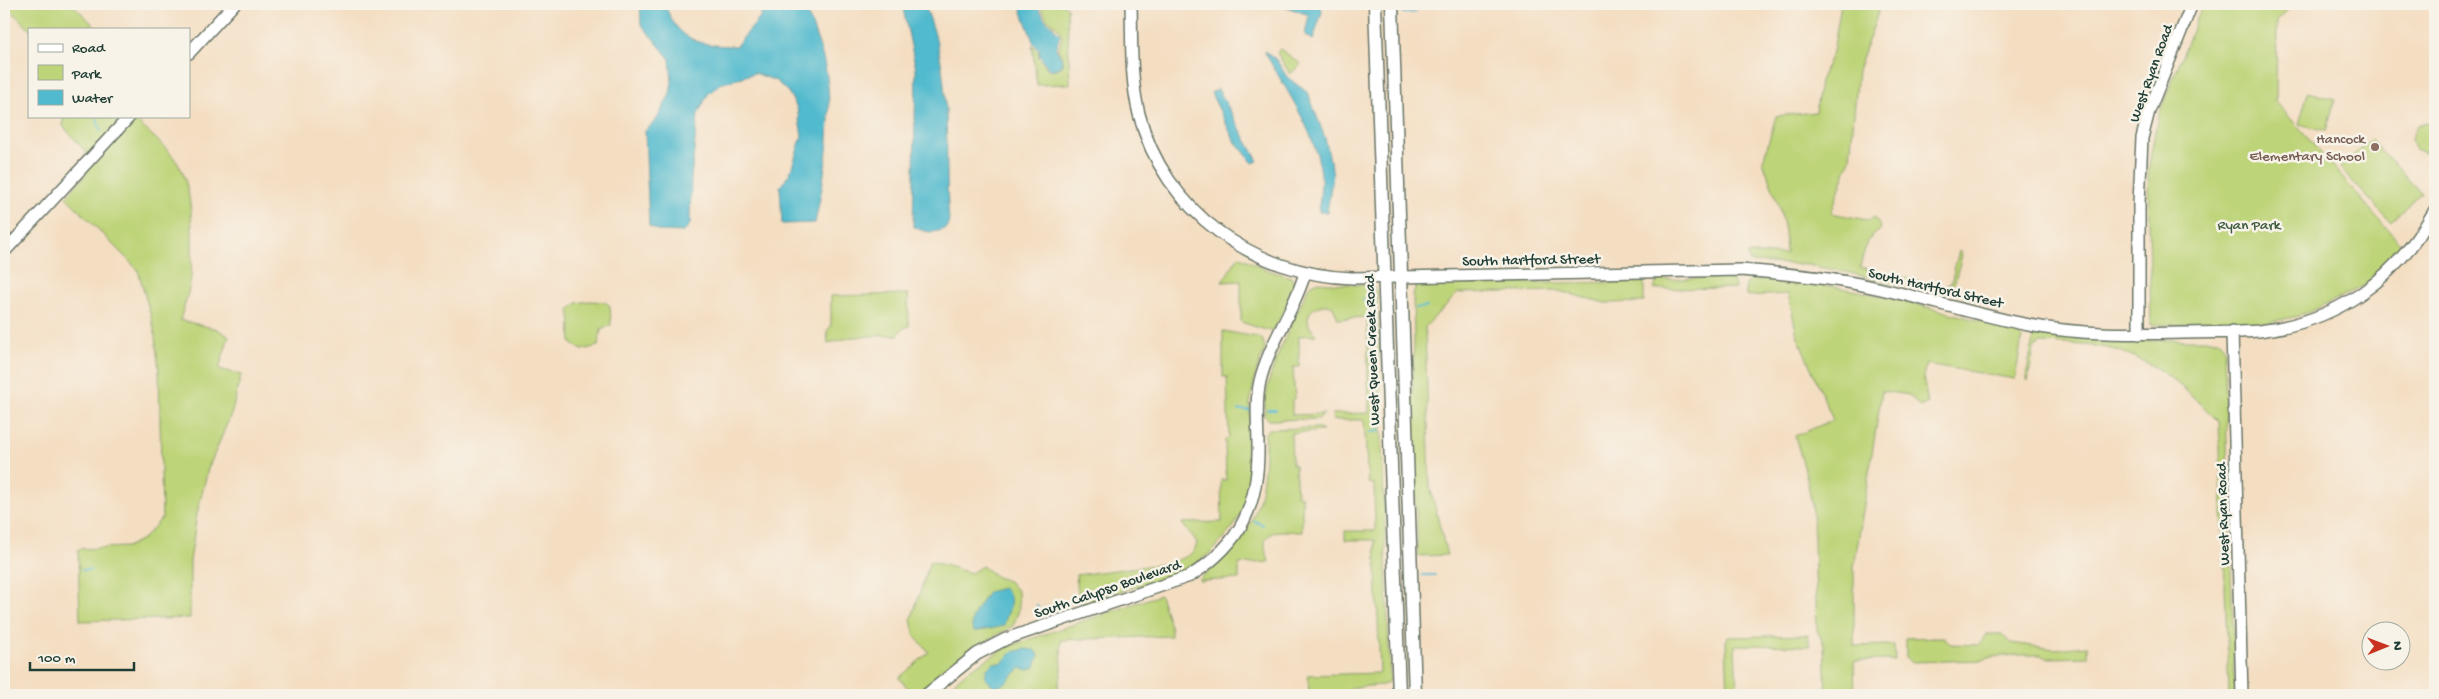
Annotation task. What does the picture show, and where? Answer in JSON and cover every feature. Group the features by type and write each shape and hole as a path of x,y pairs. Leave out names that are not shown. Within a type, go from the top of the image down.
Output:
{"main road":[{"name":"West Queen Creek Road","path":"1376,4 1399,695"},
{"path":"1392,4 1415,695"}],"street":[{"path":"190,52 234,4"},
{"name":"South Hartford Street","path":"1131,4 1132,66 1136,101 1150,146 1169,179 1201,218 1226,239 1261,258 1305,273 1341,278 1733,270 1792,274 1854,283 2029,325 2084,332 2139,334 2258,331 2310,320 2339,307 2388,274 2423,231 2435,210"},
{"name":"West Ryan Road","path":"2139,334 2139,203 2142,138 2149,111 2192,4"},
{"path":"4,252 128,118"},
{"name":"South Calypso Boulevard","path":"926,695 978,654 1006,639 1190,576 1208,564 1226,548 1244,522 1254,496 1258,462 1258,400 1260,383 1270,356 1296,300 1305,273"},
{"name":"West Ryan Road","path":"2232,331 2242,695"}],"green space":[{"path":"5,4 75,4 74,6 97,28 28,28"},
{"path":"1043,4 1063,4 1067,7 1070,84 1037,85 1032,45 1038,50 1039,58 1049,71 1056,70 1062,66 1063,59 1058,49 1062,38 1060,30 1047,19 1040,6"},
{"path":"1841,4 1881,4 1858,70 1850,159 1831,213 1867,220 1875,217 1881,229 1867,241 1860,267 1944,287 1951,283 1959,250 1962,255 1952,292 1945,296 1846,272 1807,265 1750,262 1747,254 1786,254 1785,231 1780,209 1763,161 1776,116 1816,112 1820,81 1833,52"},
{"name":"Ryan Park","path":"2203,4 2293,4 2277,21 2276,102 2404,248 2381,274 2362,287 2303,315 2262,324 2151,325 2148,170 2158,116"},
{"path":"1280,49 1301,64 1290,74 1277,53"},
{"path":"2308,92 2335,99 2326,131 2299,124"},
{"path":"63,118 133,118 163,145 174,158 184,176 190,203 192,234 190,281 180,320 217,329 229,336 219,369 241,375 232,412 208,469 197,514 190,561 190,618 80,621 78,549 127,547 144,538 162,518 159,370 154,328 138,270 66,197 86,174 86,152 63,126"},
{"path":"2427,123 2435,126 2435,152 2428,154 2414,149 2411,139 2417,126"},
{"path":"2371,139 2421,193 2391,222 2340,168"},
{"path":"1239,256 1264,269 1291,277 1295,284 1275,328 1269,331 1241,322 1241,281 1222,282"},
{"path":"1731,277 1736,288 1654,289 1657,280"},
{"path":"1752,279 1819,284 1885,297 2015,330 2022,338 2015,379 1926,364 1923,377 1928,403 1920,407 1909,395 1882,391 1854,567 1854,646 1894,645 1895,660 1854,661 1855,695 1826,695 1824,644 1817,630 1813,511 1806,474 1795,436 1833,420 1797,335 1788,294 1746,296 1746,283"},
{"path":"1316,282 1372,286 1377,293 1390,681 1383,685 1356,687 1339,695 1309,695 1308,675 1380,673 1375,540 1345,540 1345,531 1375,531 1374,484 1368,483 1364,420 1332,420 1333,414 1369,413 1367,317 1338,319 1333,306 1328,305 1319,306 1311,311 1308,319 1309,325 1316,335 1299,336 1299,367 1293,367 1295,399 1292,400 1292,415 1324,414 1318,419 1269,420 1264,415 1269,381 1274,364 1309,286"},
{"path":"1644,282 1644,302 1605,303 1559,291 1458,293 1425,327 1430,487 1447,555 1418,556 1412,409 1413,295 1416,287 1420,284"},
{"path":"908,294 909,326 902,329 898,335 852,337 828,343 827,331 831,326 831,296"},
{"path":"590,301 605,302 610,306 611,325 601,330 598,346 582,350 571,343 569,310 577,303"},
{"path":"1223,331 1262,338 1265,348 1255,376 1250,404 1251,480 1244,507 1234,526 1212,552 1183,572 1084,603 1079,602 1076,575 1170,563 1190,554 1197,543 1182,523 1222,522 1221,480 1226,480 1225,439 1229,438 1227,377 1223,377"},
{"path":"2039,335 2103,340 2220,340 2224,347 2235,695 2229,695 2219,422 2196,399 2159,370 2131,355 2107,348 2041,343 2034,348 2028,381 2026,378 2033,338"},
{"path":"1319,428 1323,431 1291,433 1292,465 1295,465 1297,496 1302,496 1302,532 1282,531 1269,535 1265,539 1265,548 1269,562 1239,564 1239,579 1199,581 1202,576 1221,562 1235,546 1246,531 1254,514 1260,496 1263,477 1265,433 1269,429"},
{"path":"930,561 971,573 982,566 997,577 1010,582 1018,592 1019,610 1013,626 970,650 914,695 899,678 929,652 915,637 911,620"},
{"path":"1160,595 1171,629 1171,636 1061,640 1062,671 1058,687 1063,695 939,695 966,672 1007,647"},
{"path":"1988,634 2002,634 2011,643 2054,649 2088,646 2088,657 2047,658 2041,655 2016,655 1991,657 1983,660 1911,662 1906,657 1906,638 1944,637 1950,644 1978,645"},
{"path":"1808,635 1810,646 1735,645 1737,695 1728,695 1726,641 1728,637"}],"water":[{"path":"640,4 665,4 676,26 683,34 692,39 711,45 736,46 760,18 765,4 803,4 823,58 829,95 827,150 815,223 782,224 780,187 790,173 802,136 797,108 788,92 776,81 755,73 720,84 708,94 698,114 691,178 690,224 684,232 659,231 649,226 645,131 657,119 670,94 672,82 670,59 641,24"},
{"path":"902,4 924,4 934,30 944,84 949,221 946,228 933,232 913,226 916,69"},
{"path":"1019,4 1036,4 1045,19 1060,34 1056,49 1062,59 1061,65 1056,69 1049,69 1040,56 1039,49 1034,44"},
{"path":"1278,4 1321,4 1322,12 1313,40 1305,35 1309,15"},
{"path":"1264,51 1276,59 1287,77 1308,93 1325,138 1333,174 1327,212 1319,212 1321,173 1312,140 1298,110"},
{"path":"1218,89 1258,161 1253,163 1234,140 1211,93"},
{"path":"1003,588 1010,597 1010,606 1004,626 974,632 972,627 973,617 988,592"},
{"path":"1026,649 1034,650 1039,655 1035,667 1028,670 1021,668 1000,686 990,683 985,677 987,669 993,663 1002,663 1012,652"}],"waterway":[{"path":"1403,13 1416,12"},
{"path":"96,118 101,131"},
{"path":"1363,300 1375,299"},
{"path":"1416,308 1427,307"},
{"path":"1239,410 1251,410"},
{"path":"1267,410 1276,410"},
{"path":"1371,432 1380,431"},
{"path":"1254,521 1263,525"},
{"path":"82,570 90,570"},
{"path":"1422,575 1435,575"},
{"path":"1037,605 1040,617"}],"place":[{"name":"Hancock Elementary School","path":"2375,147"}]}
